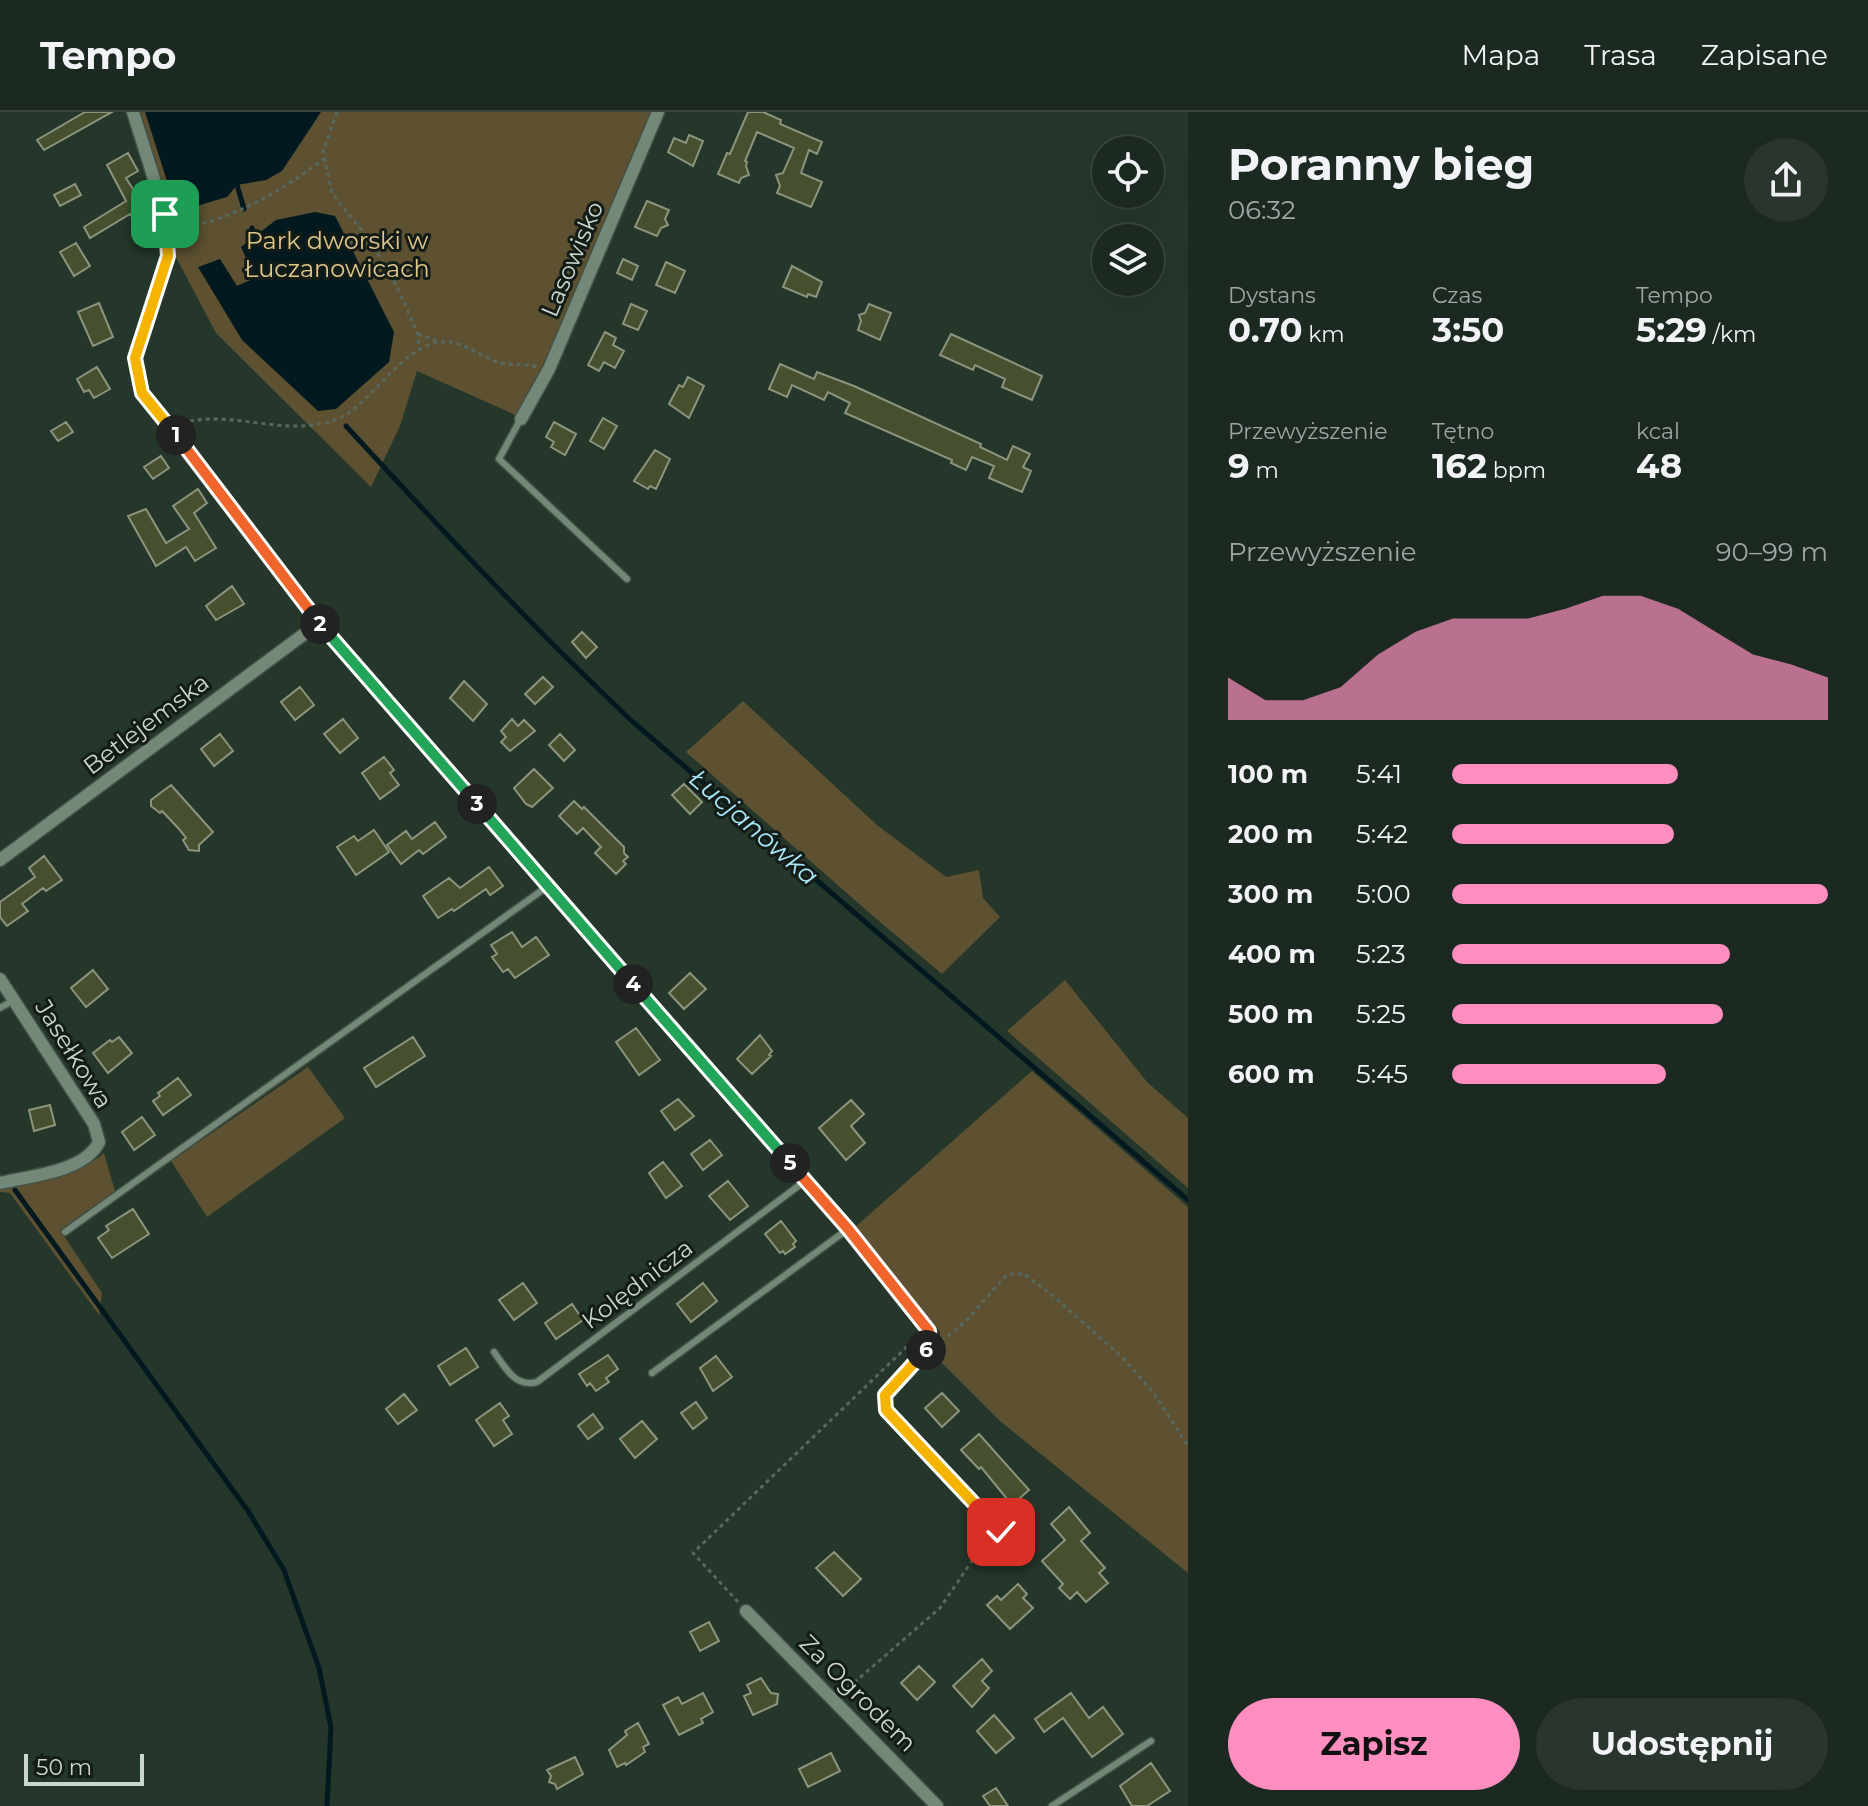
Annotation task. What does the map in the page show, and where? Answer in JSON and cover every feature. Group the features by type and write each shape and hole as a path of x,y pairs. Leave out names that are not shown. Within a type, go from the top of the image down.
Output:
{"street":[{"path":"133,112 165,214 168,256 135,358 142,393 319,623 848,1229 929,1334 922,1357 885,1395 886,1410 1001,1532"},
{"name":"Lasowisko","path":"521,419 548,371 658,112"},
{"name":"Betlejemska","path":"0,860 319,623"},
{"name":"Jasełkowa","path":"0,979 94,1124 99,1142 95,1151 76,1165 0,1183"},
{"name":"Za Ogrodem","path":"746,1611 937,1806"}],"lane":[{"path":"521,419 499,459 627,579"},
{"path":"65,1232 548,886"},
{"path":"0,1008 14,1000"},
{"name":"Kolędnicza","path":"494,1352 515,1379 521,1383 537,1382 805,1181"},
{"path":"652,1373 848,1229"},
{"path":"1052,1806 1151,1741"}],"path":[{"path":"337,112 323,152 332,193 373,245 397,287 418,334 419,348"},
{"path":"166,231 204,225 244,209 325,158"},
{"path":"418,334 440,342"},
{"path":"169,426 204,417 288,427 335,420 419,348 440,342 452,342 501,363 529,364 548,371"},
{"path":"746,1611 693,1553 929,1334 945,1339 1008,1274 1024,1274 1123,1358 1153,1392 1188,1446"},
{"path":"833,1700 940,1608 974,1558 1001,1532"}],"green space":[{"name":"Park dworski w Łuczanowicach","path":"133,112 654,112 567,322 520,417 417,371 400,426 371,487 216,333 176,257"},
{"path":"743,701 877,825 946,877 979,870 983,898 1000,917 942,974 686,752"},
{"path":"1065,980 1147,1082 1188,1118 1188,1188 1007,1031"},
{"path":"308,1067 345,1118 207,1217 171,1161"},
{"path":"1032,1071 1188,1207 1188,1573 1000,1421 938,1359 940,1332 854,1228"},
{"path":"104,1153 115,1191 60,1230 102,1293 99,1315 10,1193 0,1192 0,1186 69,1172"}],"water":[{"path":"145,112 321,112 282,171 266,180 237,185 227,197 190,208 175,206"},
{"path":"315,212 335,216 394,332 389,362 336,409 318,411 242,340 198,267 220,259 237,286 255,278 241,247 276,220"}],"building":[{"path":"85,112 112,112 44,150 37,140"},
{"path":"748,112 763,112 781,120 780,124 822,142 817,154 809,150 801,173 822,182 811,207 777,193 780,186 776,175 783,173 794,148 757,132 745,161 749,175 741,178 739,183 718,174"},
{"path":"689,135 703,141 693,166 668,152 674,138 686,143"},
{"path":"128,153 138,171 126,178 145,208 90,238 84,227 126,201 107,165"},
{"path":"75,184 81,195 60,206 54,195"},
{"path":"647,201 669,210 665,219 668,225 661,228 657,236 635,227"},
{"path":"76,243 90,266 74,276 60,252"},
{"path":"623,259 638,266 632,280 617,273"},
{"path":"666,262 685,271 675,293 656,285"},
{"path":"792,266 822,282 816,297 808,294 807,297 783,287"},
{"path":"99,303 113,337 93,346 78,312"},
{"path":"631,304 647,311 638,330 623,324"},
{"path":"869,304 891,313 880,340 858,330 859,315 865,313"},
{"path":"605,332 616,338 613,345 624,351 615,368 604,362 599,371 588,365"},
{"path":"951,334 1042,376 1032,400 1002,387 1005,379 975,365 973,370 940,355"},
{"path":"780,364 814,379 817,372 854,386 981,444 980,447 1007,460 1013,446 1030,454 1023,467 1031,471 1022,492 989,478 994,466 972,457 966,470 951,463 952,460 845,413 850,403 828,392 824,400 792,385 787,397 769,389"},
{"path":"97,367 110,389 94,398 89,390 84,392 77,379"},
{"path":"688,377 704,386 689,418 669,404 679,385 683,387"},
{"path":"603,418 617,426 604,449 590,441"},
{"path":"66,422 73,432 58,441 51,431"},
{"path":"554,422 576,434 565,455 551,447 554,442 546,437"},
{"path":"655,450 670,459 656,489 650,486 648,489 634,481"},
{"path":"161,456 169,468 153,479 144,467"},
{"path":"198,489 207,503 194,513 216,548 195,561 186,547 156,566 128,516 146,509 166,543 189,529 173,506"},
{"path":"232,586 244,604 216,620 206,606"},
{"path":"582,632 597,647 586,658 572,642"},
{"path":"543,677 553,687 535,704 525,694"},
{"path":"464,681 487,704 473,721 450,698"},
{"path":"300,687 314,705 295,720 281,702"},
{"path":"343,719 358,738 340,753 324,734"},
{"path":"512,719 518,726 524,720 535,731 510,751 501,742 506,737 501,731"},
{"path":"220,734 233,751 214,766 201,749"},
{"path":"560,734 575,750 564,761 549,745"},
{"path":"384,757 394,770 390,773 399,785 380,799 362,773"},
{"path":"534,769 553,788 532,807 514,788"},
{"path":"684,784 702,802 690,814 672,795"},
{"path":"171,785 213,832 199,845 199,851 189,850 183,840 186,838 179,829 162,811 160,813 151,806 151,800"},
{"path":"574,801 624,847 628,857 623,861 626,864 616,874 595,853 601,847 583,828 577,834 559,816"},
{"path":"435,822 446,837 423,854 419,850 401,864 387,845 406,831 412,839"},
{"path":"374,830 389,852 356,875 337,847 354,836 358,841"},
{"path":"44,856 62,880 46,891 43,888 22,904 28,911 7,926 0,917 0,902 35,877 29,868"},
{"path":"489,867 503,886 490,895 486,889 438,918 423,896 449,878 460,888"},
{"path":"512,932 522,947 536,937 549,955 515,978 508,969 503,972 492,957 497,954 491,945"},
{"path":"93,970 108,989 86,1007 71,988"},
{"path":"690,973 706,989 684,1009 669,993"},
{"path":"636,1028 660,1060 639,1075 616,1042"},
{"path":"760,1035 772,1051 771,1056 752,1074 737,1059"},
{"path":"119,1037 132,1053 108,1073 93,1053"},
{"path":"413,1037 425,1056 376,1087 364,1068"},
{"path":"178,1078 191,1095 163,1115 153,1101 160,1096 158,1093"},
{"path":"678,1099 694,1116 675,1130 661,1111"},
{"path":"851,1100 864,1114 851,1126 865,1143 846,1160 819,1128"},
{"path":"50,1105 55,1125 34,1131 29,1110"},
{"path":"142,1117 155,1135 134,1150 122,1132"},
{"path":"710,1140 722,1155 703,1170 691,1154"},
{"path":"663,1162 682,1186 666,1198 649,1173"},
{"path":"728,1181 748,1206 730,1220 709,1196"},
{"path":"133,1209 149,1234 112,1258 98,1238 109,1230 106,1226"},
{"path":"781,1221 796,1241 793,1244 795,1247 785,1254 783,1251 780,1253 765,1234"},
{"path":"523,1283 537,1303 514,1320 499,1300"},
{"path":"703,1283 717,1301 691,1322 677,1304"},
{"path":"572,1304 583,1320 556,1339 545,1323"},
{"path":"466,1348 478,1367 450,1385 438,1366"},
{"path":"608,1355 618,1369 606,1378 609,1382 596,1391 590,1383 587,1386 579,1374"},
{"path":"716,1356 732,1377 713,1391 700,1368"},
{"path":"942,1393 959,1411 942,1427 925,1408"},
{"path":"404,1394 417,1410 398,1424 386,1409"},
{"path":"696,1402 707,1418 693,1429 681,1413"},
{"path":"500,1403 509,1416 503,1420 512,1434 494,1446 476,1420"},
{"path":"593,1414 603,1428 588,1439 578,1426"},
{"path":"642,1421 657,1439 635,1458 620,1439"},
{"path":"979,1434 1029,1490 1012,1505 981,1467 979,1469 961,1450"},
{"path":"1069,1507 1090,1533 1081,1541 1105,1568 1099,1573 1108,1583 1086,1602 1077,1592 1070,1599 1059,1588 1063,1584 1042,1561 1065,1540 1051,1524"},
{"path":"834,1552 861,1579 843,1596 816,1568"},
{"path":"1018,1584 1027,1594 1023,1598 1033,1608 1010,1629 987,1605 997,1596 1001,1600"},
{"path":"709,1622 719,1641 700,1651 690,1632"},
{"path":"982,1659 992,1671 982,1681 989,1688 972,1707 953,1686"},
{"path":"919,1666 935,1682 917,1700 901,1683"},
{"path":"761,1678 771,1693 778,1694 777,1704 753,1715 744,1696 751,1693 747,1685"},
{"path":"703,1693 713,1712 701,1719 703,1723 679,1735 663,1705 678,1697 682,1704"},
{"path":"1071,1693 1089,1718 1103,1707 1123,1734 1092,1757 1063,1718 1044,1732 1035,1719"},
{"path":"994,1715 1014,1738 996,1753 977,1731"},
{"path":"638,1723 649,1744 643,1747 645,1752 626,1765 617,1767 609,1750 627,1735 625,1731"},
{"path":"831,1753 840,1771 808,1787 799,1769"},
{"path":"575,1757 583,1774 557,1789 555,1784 549,1782 551,1776 547,1770"},
{"path":"1151,1763 1170,1791 1147,1806 1132,1806 1120,1786"},
{"path":"996,1788 1008,1806 990,1806 983,1796"}],"waterway":[{"name":"Łucjanówka","path":"237,185 244,209"},
{"name":"Łucjanówka","path":"252,228 254,236"},
{"name":"Łucjanówka","path":"346,426 523,614 633,722 1188,1200"},
{"path":"15,1190 248,1511 284,1570 319,1668 331,1727 327,1806"}],"route":[{"path":"165,214 168,256 135,358 142,393 319,623 848,1229 927,1327 930,1344 922,1357 885,1395 886,1410 1001,1532"}]}
